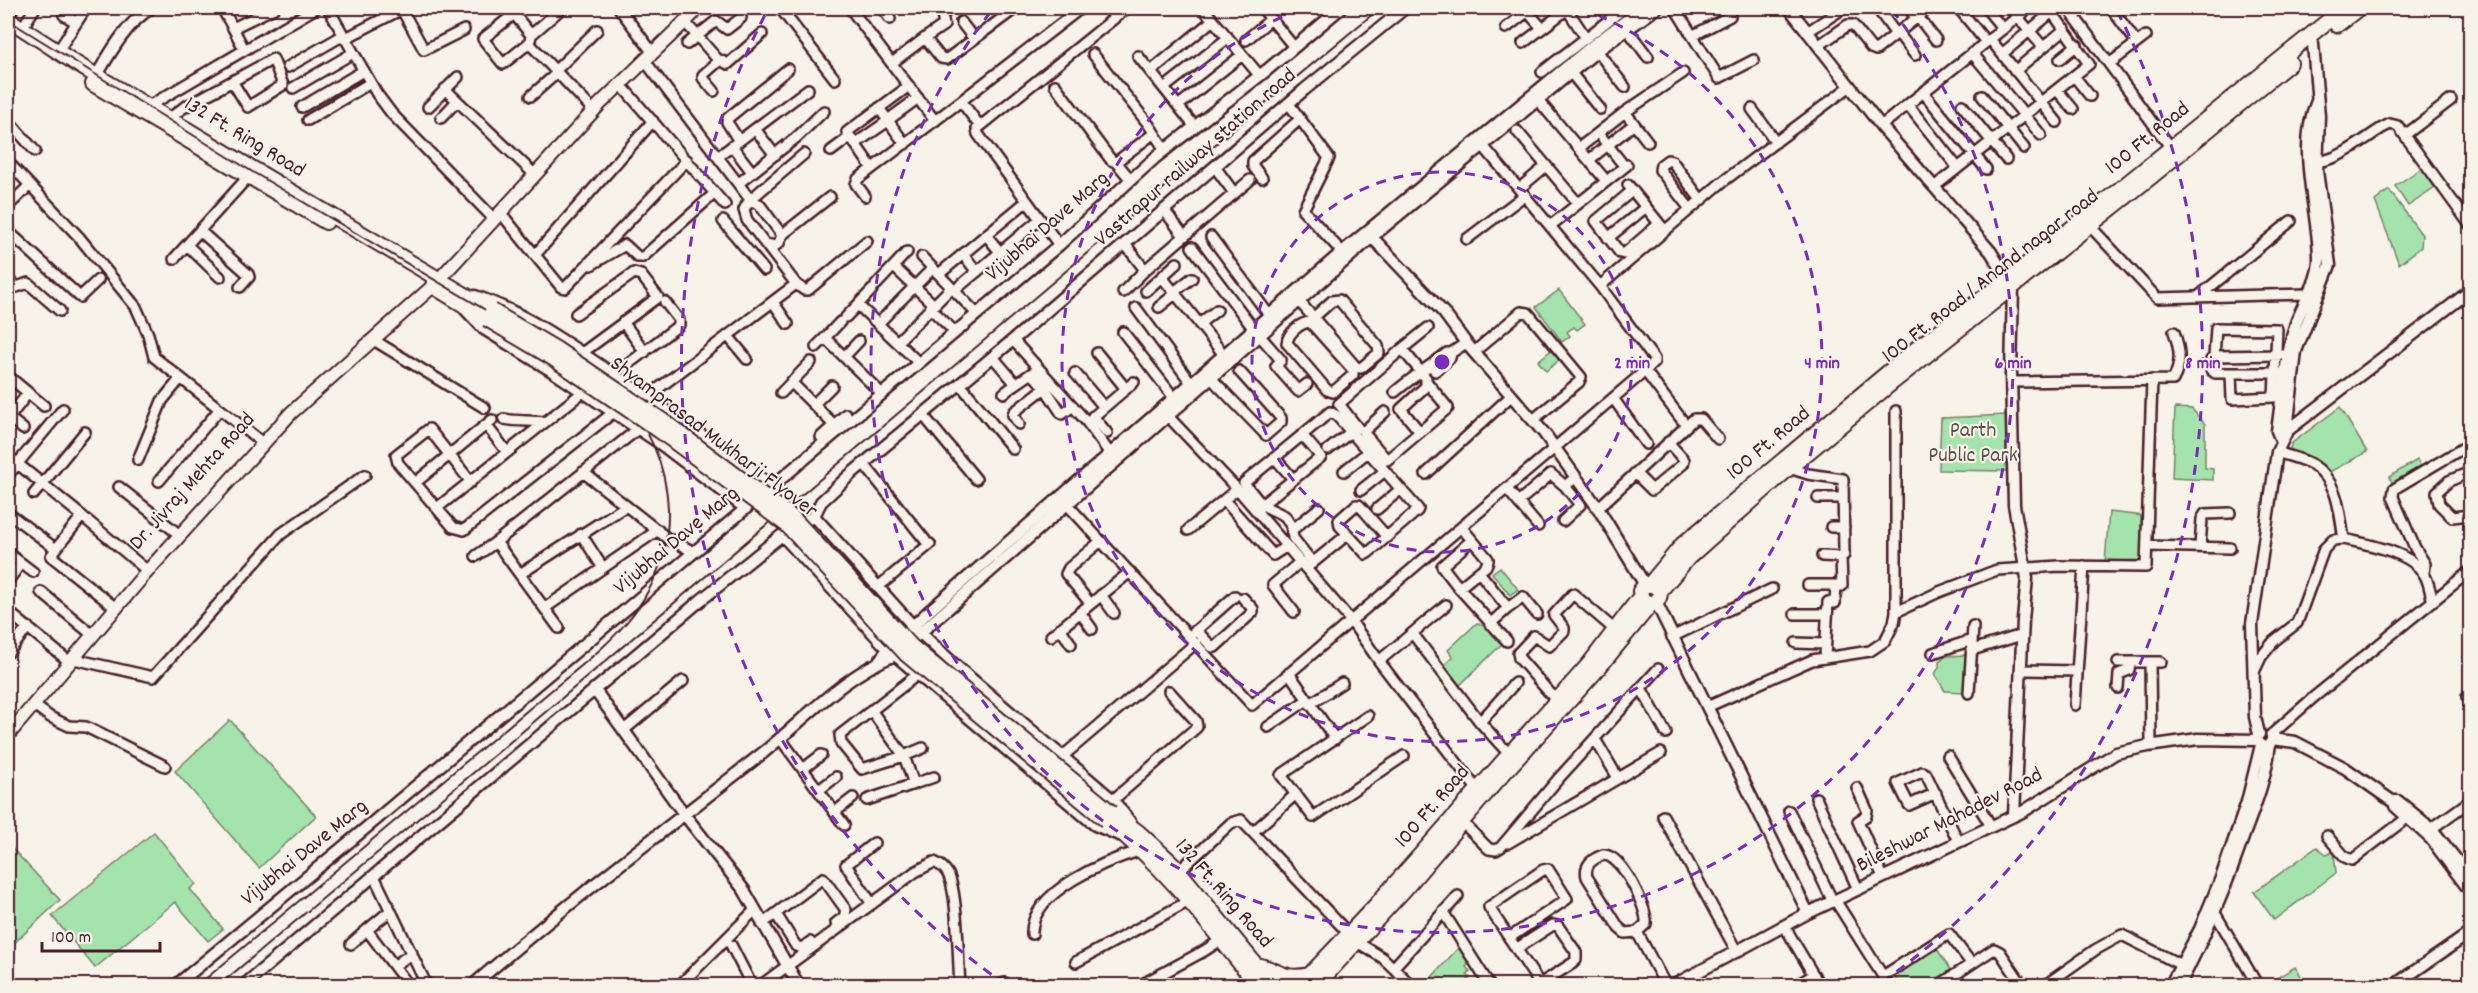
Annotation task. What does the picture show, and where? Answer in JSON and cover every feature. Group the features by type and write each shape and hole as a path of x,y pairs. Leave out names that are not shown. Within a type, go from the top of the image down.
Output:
{"main road":[{"name":"100 Ft. Road","path":"1299,986 1318,981 1480,793 1508,753 1590,663 1615,630 1650,594 1683,544 1922,344 2011,283 2174,153 2310,41 2344,8"},
{"path":"2310,41 2359,8"},
{"path":"495,216 591,108 691,11"},
{"name":"132 Ft. Ring Road","path":"8,18 58,51 94,79 170,118 458,296"},
{"name":"132 Ft. Ring Road","path":"8,29 94,79 248,177 434,280"},
{"path":"8,735 70,659 270,435 434,280 647,55"},
{"name":"100 Ft. Road / Anand nagar road","path":"1353,938 1462,822 1480,793 1596,671 1650,594 1789,468 2011,283 2090,226 2174,153"},
{"name":"Dr. Jivraj Mehta Road","path":"8,728 70,659 112,604 286,411 434,280"},
{"name":"Shyamprasad Mukharji Flyover","path":"458,296 660,431 787,525 906,654 1110,811 1135,836"},
{"name":"132 Ft. Ring Road","path":"1135,836 1142,850 1166,873 1254,978 1273,986"},
{"name":"132 Ft. Ring Road","path":"1135,836 1179,871 1254,978"},
{"path":"1254,978 1271,968 1287,977 1318,981"}],"street":[{"path":"8,18 13,8"},
{"path":"22,28 34,8"},
{"path":"68,8 64,15 76,22"},
{"path":"58,51 86,8"},
{"path":"94,79 136,18 152,8"},
{"path":"222,8 244,49"},
{"path":"248,8 270,33"},
{"path":"233,28 274,8"},
{"path":"149,106 316,8"},
{"path":"328,8 370,83 392,114 535,255 563,288 687,160"},
{"path":"288,67 401,8 424,50 464,30"},
{"path":"561,8 530,39 503,64 483,39 514,14 530,39 556,72 591,108"},
{"path":"619,8 647,55 738,183 752,200 764,209 782,234"},
{"path":"780,8 835,79"},
{"path":"850,8 935,121"},
{"path":"884,8 890,19"},
{"path":"892,63 944,25 942,15 951,8"},
{"path":"925,39 944,60 1016,8"},
{"path":"865,196 855,183 872,168 1081,8"},
{"path":"1107,8 1115,17"},
{"path":"979,125 1127,8"},
{"path":"1203,8 1260,76"},
{"path":"1262,8 1294,47"},
{"name":"Vijubhai Dave Marg","path":"175,986 694,552 837,427 882,394 1059,245 1165,150 1260,76 1341,8"},
{"name":"Vastrapur railway station road","path":"814,516 821,502 864,464 1013,340 1251,135 1406,8"},
{"path":"1523,42 1568,8 1591,43 1625,87"},
{"path":"1625,26 1643,8"},
{"path":"1542,72 1657,8"},
{"path":"1675,8 1719,78 1754,60"},
{"path":"1807,32 1844,8"},
{"path":"1877,8 1914,55"},
{"path":"1909,8 1936,40"},
{"path":"1818,46 1851,25 1857,27 1874,50 1929,8"},
{"path":"1986,8 2003,29"},
{"path":"2010,8 2043,47"},
{"path":"1881,126 2029,8"},
{"path":"2068,8 2174,153"},
{"path":"2111,8 2137,43"},
{"path":"1506,28 1529,9 1542,28"},
{"path":"1793,9 1807,32 1849,87 1991,252 2011,283 2014,505 2027,578 2022,635 2014,815"},
{"path":"1271,318 1298,300 1369,234 1480,142 1591,43 1622,10"},
{"path":"1939,183 2089,64 2050,10 2030,31 2002,54"},
{"path":"691,11 697,36 719,61 728,64 762,34"},
{"path":"1961,11 2002,54 2057,122"},
{"path":"1694,35 1730,16"},
{"path":"687,44 716,21 727,29 741,18"},
{"path":"1246,40 1271,19"},
{"path":"1151,71 1214,20"},
{"path":"961,22 974,39"},
{"path":"1625,26 1648,57"},
{"path":"2014,70 2065,29"},
{"path":"531,96 597,30"},
{"path":"2109,64 2146,36"},
{"path":"1164,88 1228,38"},
{"path":"2230,373 2230,398 2233,400 2272,398 2275,395 2283,355 2315,279 2319,259 2313,162 2319,116 2310,41"},
{"path":"1480,142 1571,73 1591,43"},
{"path":"2060,59 2077,45"},
{"path":"293,88 352,53"},
{"path":"1972,53 2041,135"},
{"path":"1093,54 1149,125 1165,150"},
{"path":"1179,106 1242,55"},
{"path":"1138,56 1195,127"},
{"path":"170,118 183,108 232,81 273,59 283,85 248,107 232,81"},
{"path":"714,91 703,76 719,61"},
{"path":"752,172 736,144 727,122 728,118 788,69"},
{"path":"302,107 363,71"},
{"path":"1571,73 1600,108"},
{"path":"1580,148 1625,112 1683,73"},
{"path":"2074,76 2090,96"},
{"path":"428,106 458,77"},
{"path":"308,120 370,83"},
{"path":"621,85 725,205"},
{"path":"1055,85 1111,160 1116,162 1131,180"},
{"path":"872,168 852,141 848,130 909,86"},
{"path":"1662,227 1631,188 1597,219 1596,223 1622,254 1690,209 1849,87"},
{"path":"445,89 532,172"},
{"path":"719,156 808,89"},
{"path":"2057,90 2073,109"},
{"path":"1923,92 1986,169"},
{"path":"1982,96 2024,148"},
{"path":"831,151 888,120 918,98"},
{"path":"1538,100 1603,177"},
{"path":"2405,135 2451,100"},
{"path":"441,118 457,101"},
{"path":"961,101 979,125 978,134 1059,245"},
{"path":"1289,104 1329,158 1303,210 1342,252"},
{"path":"1908,105 1958,168"},
{"path":"1962,105 2006,159"},
{"path":"879,108 904,144"},
{"path":"1752,109 1776,142"},
{"path":"738,183 775,155 824,111"},
{"path":"1625,112 1648,142"},
{"path":"1262,178 1252,164 1263,151 1300,119"},
{"path":"8,120 35,151"},
{"path":"535,255 653,121"},
{"path":"1265,124 1277,139"},
{"path":"1589,160 1634,124"},
{"path":"2313,162 2336,157 2390,124 2398,126 2470,225"},
{"path":"755,129 775,155"},
{"path":"1517,131 1575,200"},
{"path":"1550,226 1624,163 1598,133"},
{"path":"1116,162 1153,134"},
{"path":"1251,135 1263,151"},
{"path":"1064,501 1194,636 1252,705 1645,371 1654,359 1600,286 1480,142"},
{"path":"804,154 747,204 744,210 753,229 796,285 804,290 808,290 867,241"},
{"path":"1690,209 1660,170 1661,165 1668,160 1672,161 1701,200"},
{"path":"8,162 80,237 136,307 148,334 154,357 259,440"},
{"path":"2179,986 2215,913 2268,764 2265,739 2256,717 2252,624 2277,452 2296,351 2330,265 2313,162"},
{"path":"1467,239 1522,191 1546,166"},
{"path":"1215,167 1234,193"},
{"path":"174,259 248,177"},
{"path":"1123,292 1145,270 1250,180"},
{"path":"8,204 29,186"},
{"path":"578,274 624,245 639,257 643,257 715,193"},
{"path":"766,244 775,246 779,243 782,234 830,197"},
{"path":"939,274 1027,201"},
{"path":"1608,238 1646,207"},
{"path":"1164,210 1184,236"},
{"path":"897,342 951,290 1040,219"},
{"path":"2199,296 2291,220"},
{"path":"723,221 764,270"},
{"path":"2090,226 2157,298 2308,294"},
{"path":"1600,286 1662,227"},
{"path":"739,240 753,229"},
{"path":"8,231 80,297 98,280"},
{"path":"200,231 248,274 249,277 240,287"},
{"path":"1165,413 1175,399 1224,355 1271,318 1342,252 1369,234"},
{"path":"1369,234 1444,313 1466,343 1533,420 1598,508 1650,594 1808,913"},
{"path":"986,235 1000,252"},
{"path":"1211,237 1271,318 1288,337 1288,345 1330,392 1335,391 1353,375 1351,366 1313,323 1304,323 1288,337"},
{"path":"1125,244 1145,270"},
{"path":"187,245 220,277"},
{"path":"1192,247 1281,360 1275,366 1298,391 1307,384"},
{"path":"816,347 907,252"},
{"path":"963,254 976,272"},
{"path":"922,257 951,290 977,314"},
{"path":"1146,291 1178,263"},
{"path":"894,267 915,286 955,332"},
{"path":"878,324 929,272"},
{"path":"576,314 634,273 639,274 658,297 582,353"},
{"path":"1162,277 1224,355"},
{"path":"1159,307 1192,278"},
{"path":"9,282 18,288 28,283 60,311"},
{"path":"647,397 796,285"},
{"path":"1233,301 1249,289"},
{"path":"2282,434 2470,291"},
{"path":"458,296 499,304 582,353 772,486"},
{"path":"458,296 484,329 614,412 745,508"},
{"path":"1298,300 1313,318 1358,368 1379,353 1378,346 1337,300 1332,301 1313,318"},
{"path":"614,375 679,325 679,320 665,302"},
{"path":"773,302 788,324"},
{"path":"858,305 919,363"},
{"path":"1136,308 1192,384"},
{"path":"1199,324 1217,310"},
{"path":"1474,352 1521,312 1528,314 1581,377 1579,382 1533,420"},
{"path":"623,322 645,352"},
{"path":"1387,537 1359,505 1339,520 1340,526 1366,554 1387,537 1418,509 1368,452 1339,404 1428,328"},
{"path":"2280,374 2212,372 2214,329 2275,328 2278,331 2283,355"},
{"path":"472,986 516,948 780,738 831,694 891,652 1165,413 1210,377 1256,331"},
{"path":"2011,382 2173,380 2179,368 2179,347 2174,332"},
{"path":"1123,333 1175,399"},
{"path":"728,336 747,360"},
{"path":"825,338 882,394"},
{"path":"372,339 485,408"},
{"path":"1013,340 1073,406 1107,433"},
{"path":"844,357 859,341"},
{"path":"1395,392 1413,375 1425,377 1450,358 1451,353 1466,343"},
{"path":"1385,412 1363,432 1385,459 1388,459 1448,408 1402,350"},
{"path":"1090,419 1130,385 1097,353"},
{"path":"2214,357 2283,355"},
{"path":"993,357 1016,384"},
{"path":"781,393 811,362"},
{"path":"1210,377 1266,435 1281,422 1281,418 1239,371"},
{"path":"1645,371 1682,420"},
{"path":"1004,393 1032,373 1062,414 1073,406"},
{"path":"1075,373 1104,407"},
{"path":"2280,374 2282,434"},
{"path":"8,376 44,406"},
{"path":"1420,432 1401,409 1426,386 1425,377"},
{"path":"138,460 162,401 180,379"},
{"path":"1896,612 1939,592 1997,570 2146,567 2152,380"},
{"path":"791,382 837,427"},
{"path":"960,384 1012,449"},
{"path":"814,404 832,386"},
{"path":"1019,424 1013,415 1014,412 1045,388"},
{"path":"437,508 583,392"},
{"path":"23,429 8,418 28,393"},
{"path":"1426,474 1511,396"},
{"path":"1613,398 1646,444"},
{"path":"8,476 63,409"},
{"path":"159,481 219,410"},
{"path":"1707,707 1812,660 1870,651 1879,647 1889,632 1896,612 1896,411"},
{"path":"471,482 433,431 426,430 396,455 398,463 458,530 469,527 614,412"},
{"path":"1289,540 1289,522 1282,513 1259,507 1244,483 1330,412 1355,430"},
{"path":"1165,413 1289,540 1480,793"},
{"path":"821,436 837,427 846,414"},
{"path":"923,415 976,479"},
{"path":"1598,508 1696,418 1701,419 1718,439"},
{"path":"504,419 519,422 532,420 545,422"},
{"path":"1090,419 1113,458"},
{"path":"415,483 489,422 507,452"},
{"path":"476,556 638,429"},
{"path":"1328,450 1355,430"},
{"path":"34,494 85,432"},
{"path":"1259,507 1321,457 1302,435"},
{"path":"1635,473 1652,490 1683,464 1683,458 1668,442"},
{"path":"2433,601 2424,574 2425,564 2415,548 2393,497 2394,489 2470,444"},
{"path":"1344,471 1368,452"},
{"path":"2277,452 2312,465 2329,479 2336,492 2344,539"},
{"path":"8,456 144,568"},
{"path":"1275,458 1293,480"},
{"path":"864,464 928,542 878,586"},
{"path":"1789,468 1808,474 1843,479 1842,586 1808,585"},
{"path":"1361,490 1385,471"},
{"path":"583,472 657,530 694,552"},
{"path":"2470,472 2449,481 2437,492 2439,504 2452,517 2470,515"},
{"path":"1518,502 1551,474 1580,503 1563,521"},
{"path":"11,614 70,659 153,676 281,534 365,475"},
{"path":"1564,486 1576,477"},
{"path":"119,487 176,532"},
{"path":"1188,530 1238,489"},
{"path":"1377,509 1401,489"},
{"path":"1507,489 1538,526"},
{"path":"1818,498 1843,498"},
{"path":"1224,500 1270,553 1276,555 1319,508"},
{"path":"520,574 626,506"},
{"path":"8,513 57,549"},
{"path":"2200,547 2202,519 2205,514 2230,513"},
{"path":"82,516 51,556 112,604"},
{"path":"243,986 594,689 782,535 814,516 917,629 955,665 1063,756 1110,811 1135,836"},
{"path":"1831,527 1844,527"},
{"path":"1459,588 1479,572 1488,561 1462,528"},
{"path":"544,608 657,530"},
{"path":"581,534 603,568"},
{"path":"782,535 891,652 917,675 1095,825 1135,836"},
{"path":"1294,612 1274,585 1347,535"},
{"path":"2254,672 2261,657 2274,641 2297,623 2324,549 2333,540 2344,539 2378,546 2402,556 2424,574"},
{"path":"1472,540 1442,566 1507,641"},
{"path":"1090,603 1066,574 1101,541"},
{"path":"496,542 559,628"},
{"path":"2146,546 2230,548"},
{"path":"8,553 33,572"},
{"path":"1822,556 1841,557"},
{"path":"8,581 21,563"},
{"path":"2075,705 2084,567"},
{"path":"2170,986 2200,929 2221,878 2247,802 2265,739 2314,696 2470,571"},
{"path":"1051,636 1130,572"},
{"path":"1479,572 1508,608"},
{"path":"1825,658 1827,602 1835,603 1836,585"},
{"path":"1671,637 1772,589"},
{"path":"41,592 89,632"},
{"path":"1556,699 1519,658 1518,653 1534,636 1548,646 1564,631 1554,615 1573,594 1615,630"},
{"path":"1101,595 1114,614"},
{"path":"1063,756 1194,636 1239,597 1253,609 1253,612 1215,647 1194,636"},
{"path":"1490,624 1523,597 1537,614"},
{"path":"1379,661 1446,605"},
{"path":"1080,612 1092,629"},
{"path":"1795,614 1827,614"},
{"path":"1969,693 1973,626"},
{"path":"8,653 28,627"},
{"path":"1060,628 1071,645"},
{"path":"1413,634 1480,722 1508,753"},
{"path":"1933,653 2022,635"},
{"path":"1796,643 1825,644"},
{"path":"2118,662 2161,662"},
{"path":"2118,688 2119,674 2129,670 2130,662"},
{"path":"2150,662 2151,745"},
{"path":"1502,847 1658,669"},
{"path":"2021,670 2078,671"},
{"path":"1289,674 1335,739"},
{"path":"917,675 839,738 862,769 924,748"},
{"path":"624,730 683,681"},
{"path":"1268,727 1342,683"},
{"path":"1480,722 1515,683"},
{"path":"1641,688 1666,734"},
{"path":"594,689 684,814 744,891 799,986"},
{"path":"1110,811 1197,727 1196,721 1169,691"},
{"path":"34,705 69,726 86,727 165,766"},
{"path":"871,710 904,756 914,784"},
{"path":"1368,716 1281,775 1313,817 1404,756"},
{"path":"780,738 844,825"},
{"path":"1595,739 1618,778"},
{"name":"Bileshwar Mahadev Road","path":"1672,986 1808,913 2014,815 2116,753 2151,745 2198,740 2265,739 2295,742 2345,768 2392,801"},
{"path":"1462,822 1489,849 1496,850 1661,753"},
{"path":"803,769 821,755"},
{"path":"1948,756 1991,826"},
{"path":"819,790 836,777"},
{"path":"867,800 934,777"},
{"path":"1857,788 1867,810 1866,816 1853,823 1883,877"},
{"path":"1936,793 1959,841"},
{"path":"1253,832 1296,794"},
{"path":"835,812 853,798"},
{"path":"1816,798 1858,889"},
{"path":"2392,801 2408,819 2428,831 2470,891"},
{"path":"2392,801 2398,801 2470,877"},
{"path":"2428,831 2470,801"},
{"path":"1790,811 1834,901 1889,986"},
{"path":"1663,816 1737,952"},
{"path":"2327,836 2345,857 2352,860 2408,819"},
{"path":"1179,871 1232,823 1241,820 1353,938 1394,967 1412,986"},
{"path":"872,904 846,865 874,843"},
{"path":"1032,934 1032,923 1040,908 1059,888 1120,856 1142,850"},
{"path":"1608,855 1615,858 1621,866 1647,916 1646,924 1637,932 1625,933 1614,922 1587,877 1585,871 1592,860 1608,855"},
{"path":"760,986 915,872 934,862 942,866 949,876 954,899 960,986"},
{"path":"1509,938 1567,899 1551,871 1542,870 1490,905 1490,909 1516,949 1540,985 1576,960 1576,952 1558,926 1553,925 1516,949"},
{"path":"374,876 427,986"},
{"path":"762,924 823,878 846,910 844,917 802,948 796,946 776,914"},
{"path":"1394,967 1458,896"},
{"path":"1076,962 1189,901"},
{"path":"679,986 755,910"},
{"path":"351,944 390,911"},
{"path":"1443,912 1491,986"},
{"path":"2215,913 2258,986"},
{"path":"1785,927 1820,986"},
{"path":"368,930 409,986"},
{"path":"1637,932 1666,986"},
{"path":"2393,986 2470,933"},
{"path":"1883,976 1949,934 1971,963"},
{"path":"2044,986 2095,950 2122,935 2181,966"},
{"path":"2402,986 2470,938"},
{"path":"1139,986 1221,940"},
{"path":"731,945 752,986"},
{"path":"1938,986 1994,949 2000,952 2023,986"},
{"path":"394,966 412,953"},
{"path":"1795,986 1814,975"},
{"path":"998,986 1005,983 1009,986"}],"green space":[{"path":"2422,168 2435,188 2408,206 2395,186"},
{"path":"2389,190 2422,235 2421,247 2399,264 2375,201"},
{"path":"1559,290 1585,324 1577,330 1574,327 1567,332 1570,336 1562,342 1536,307"},
{"path":"1555,347 1563,357 1546,371 1538,361"},
{"path":"2340,407 2367,452 2324,475 2288,454 2292,443"},
{"path":"2175,408 2192,409 2205,424 2205,468 2213,469 2213,480 2172,478"},
{"name":"Parth Public Park","path":"2007,415 2007,471 1939,470 1941,418"},
{"path":"2417,460 2421,467 2393,484 2389,477"},
{"path":"2109,512 2144,516 2142,563 2105,562"},
{"path":"1500,567 1518,589 1510,595 1492,573"},
{"path":"1477,623 1491,629 1502,644 1458,687 1444,665 1453,657 1448,650"},
{"path":"1966,655 1964,692 1945,691 1935,674 1939,661 1947,656"},
{"path":"230,720 316,816 259,868 175,771"},
{"path":"154,832 196,884 190,889 223,929 208,941 175,902 95,968 52,916"},
{"path":"8,844 60,900 8,949"},
{"path":"2317,847 2326,854 2334,852 2336,873 2274,920 2254,892"},
{"path":"1459,947 1473,959 1466,967 1470,971 1467,975 1470,978 1463,985 1441,985 1432,977"},
{"path":"1937,949 1951,970 1927,985 1899,985 1894,977"},
{"path":"2295,967 2307,985 2265,985"}],"railway":[{"path":"218,986 1380,8"},
{"path":"8,20 251,171 607,382 630,406 647,433 660,462 667,493 668,524 663,555 652,585 625,625 581,666 197,986"}]}
